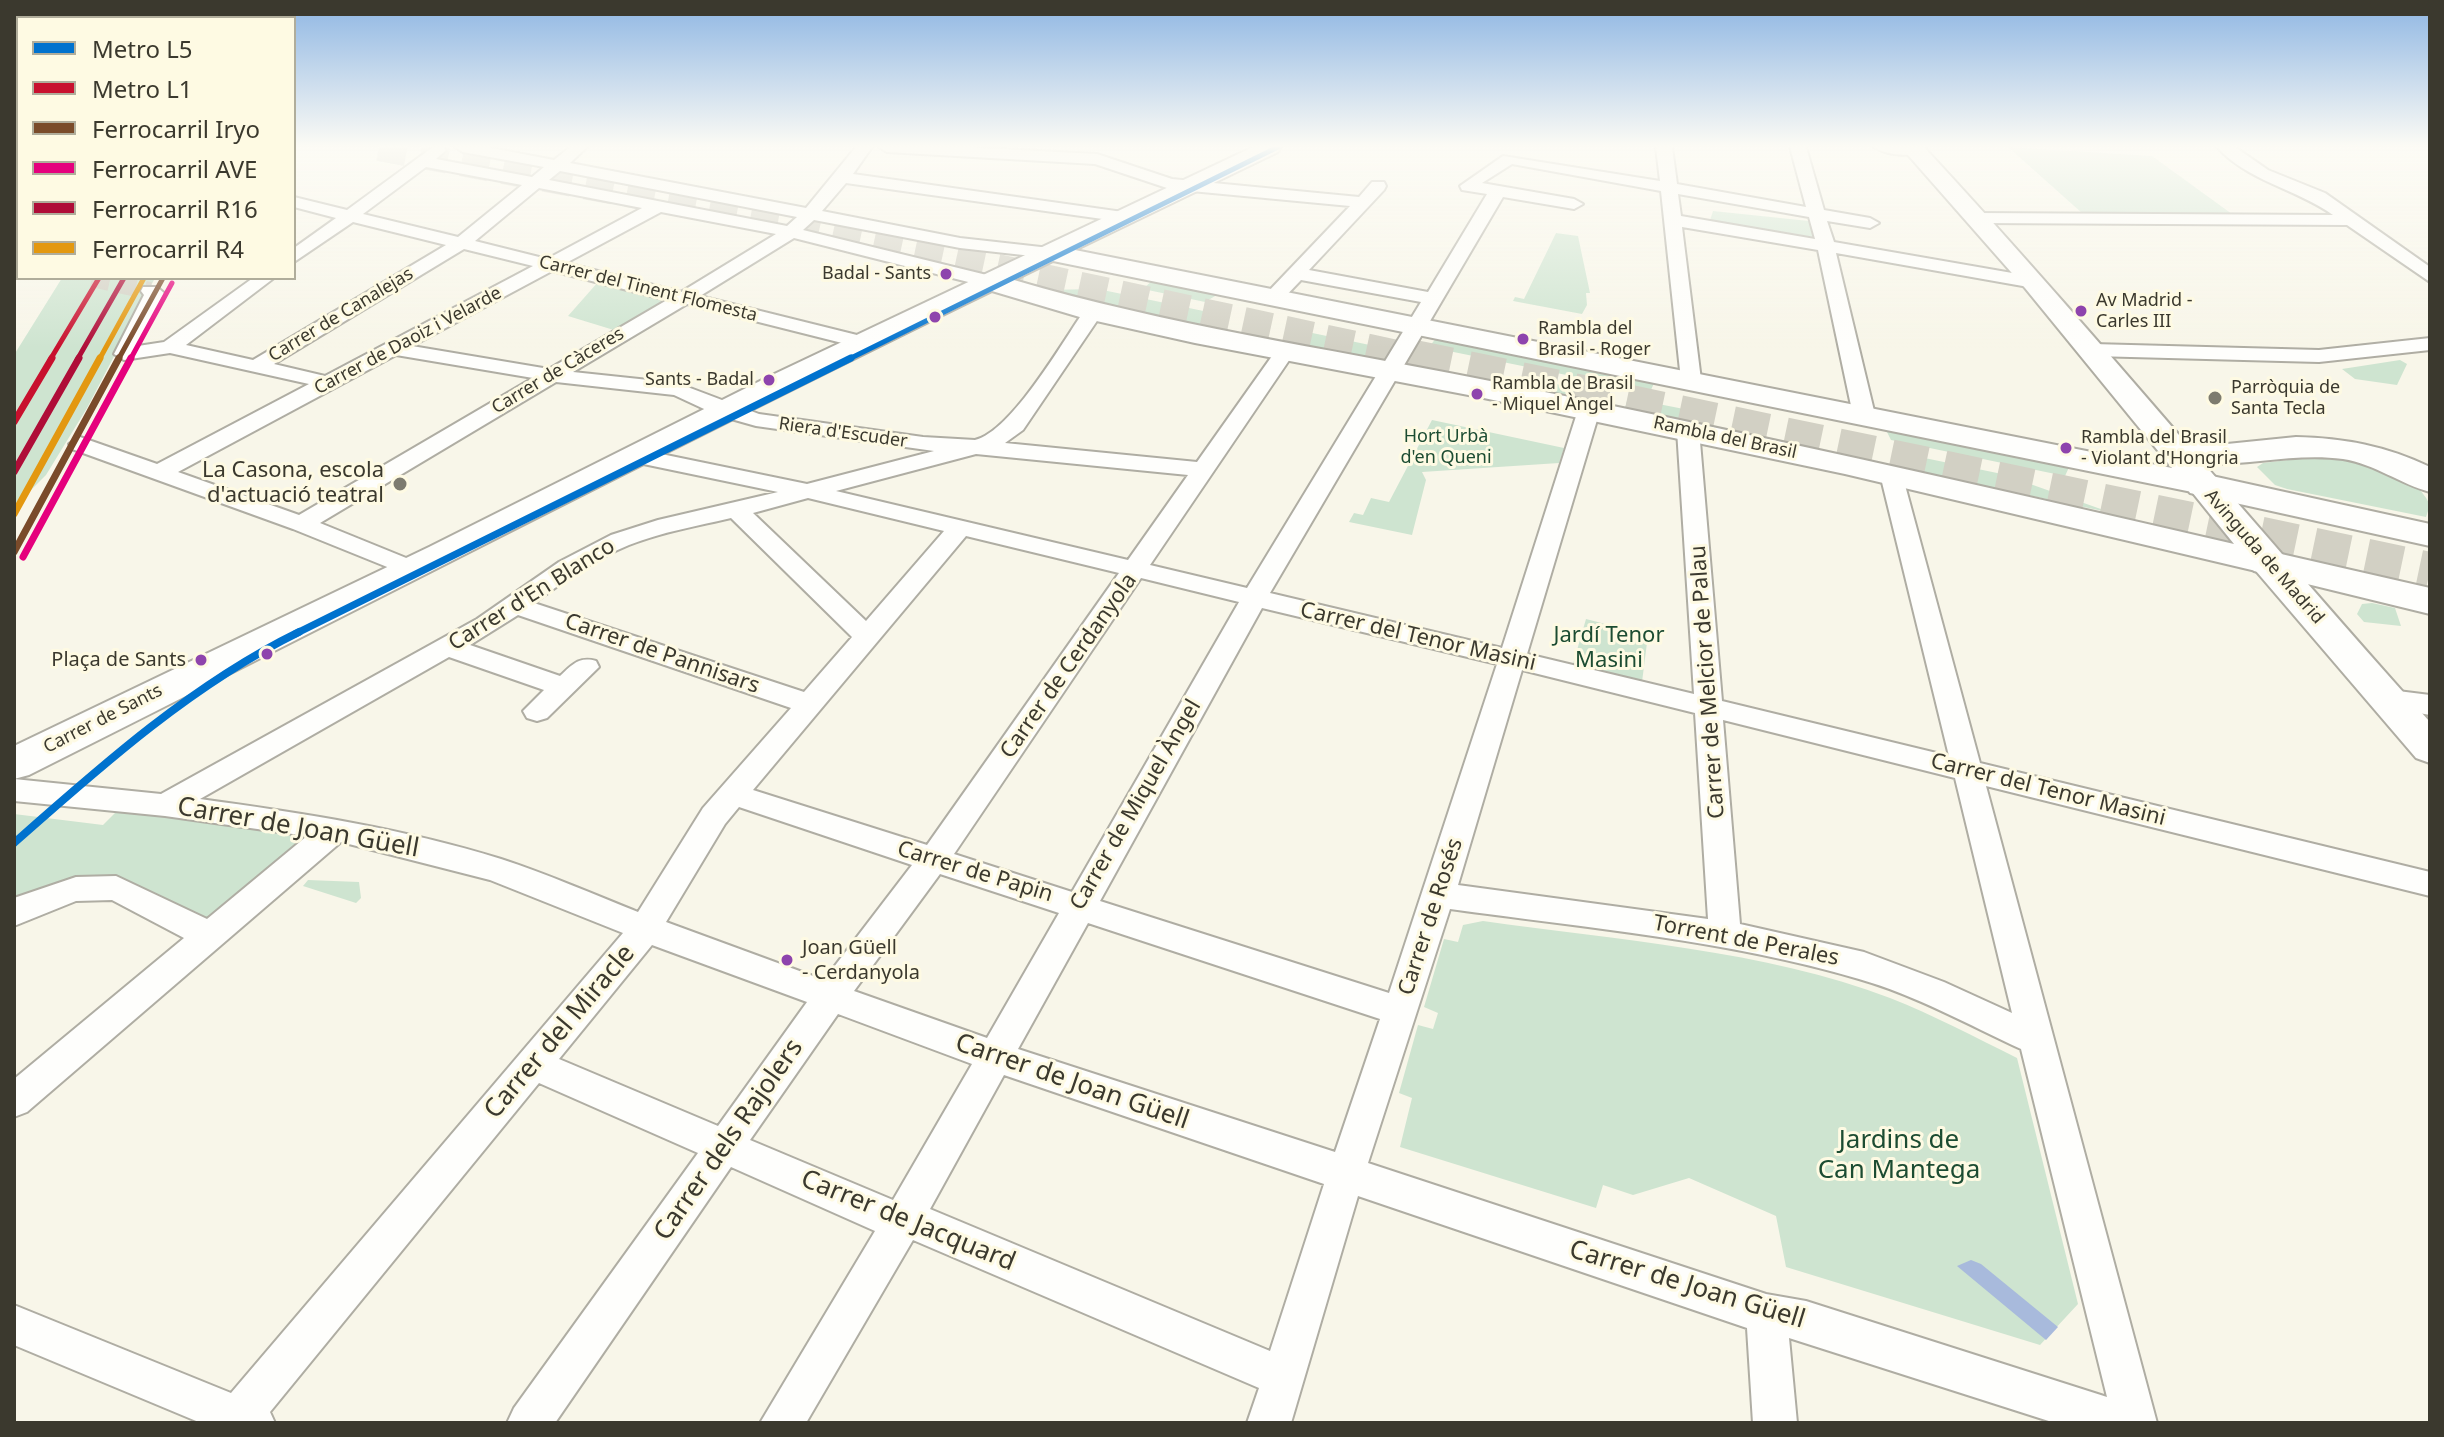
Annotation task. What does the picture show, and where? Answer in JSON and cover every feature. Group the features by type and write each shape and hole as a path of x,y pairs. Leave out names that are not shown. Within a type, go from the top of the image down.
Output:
{"main road":[{"path":"2177,452 2214,456 2296,447 2345,449 2390,461 2424,480"},
{"path":"2250,453 2246,468 2249,474 2258,487 2284,504"},
{"path":"2203,485 2430,535"},
{"path":"2268,563 2430,601"}],"street":[{"name":"Carrer del Tinent Flomesta","path":"347,214 862,342"},
{"name":"Carrer de Canalejas","path":"255,367 462,243 496,214"},
{"name":"Carrer de Daoiz i Velarde","path":"156,474 397,349 645,214"},
{"path":"696,214 792,232 992,282"},
{"path":"811,214 992,249 1050,253 2203,485"},
{"name":"Carrer de Càceres","path":"301,524 792,232 811,214"},
{"path":"1103,214 1124,217"},
{"name":"Carrer de Sants","path":"14,764 412,569 862,342 1130,214"},
{"path":"1273,298 1351,214"},
{"name":"Carrer de Miquel Àngel","path":"782,1423 902,1222 1254,598 1484,214"},
{"path":"1673,214 1691,380"},
{"path":"1817,214 1870,223"},
{"path":"1817,214 1864,415"},
{"name":"Avinguda de Madrid","path":"1973,214 2093,350 2268,563 2430,748"},
{"path":"2341,214 2430,276"},
{"path":"296,256 351,215"},
{"path":"1977,218 2349,220"},
{"path":"1674,220 2034,282"},
{"path":"1295,273 1435,299"},
{"path":"170,347 262,280"},
{"name":"Rambla del Brasil","path":"992,282 1093,312 1284,353 1688,430 1891,474 2268,563"},
{"path":"150,291 155,293 124,354 170,347 330,383"},
{"path":"977,448 1009,432 1093,312"},
{"path":"2093,350 2319,356 2430,344"},
{"name":"Riera d'Escuder","path":"397,349 552,375 677,389 756,420 923,444 1201,469"},
{"name":"Carrer de Cerdanyola","path":"933,860 1284,353"},
{"name":"Carrer de Rosés","path":"1269,1423 1439,895 1589,410"},
{"name":"Carrer de Melcior de Palau","path":"1688,430 1725,934"},
{"path":"80,444 301,524 412,569"},
{"name":"Carrer d'En Blanco","path":"165,805 448,647 568,567 620,540 666,525 977,448"},
{"name":"Carrer del Tenor Masini","path":"637,456 807,491 1512,659 2430,884"},
{"path":"1891,474 2135,1423"},
{"path":"736,510 867,636"},
{"name":"Carrer del Miracle","path":"241,1421 645,929 704,831 732,794 960,528"},
{"name":"Carrer de Pannisars","path":"515,605 809,704"},
{"path":"448,647 564,687"},
{"path":"537,711 586,667"},
{"path":"2390,699 2430,705"},
{"name":"Carrer de Joan Güell","path":"14,790 165,805 336,829 497,870 645,929 996,1057 1766,1314 1806,1321 2121,1423"},
{"name":"Carrer de Papin","path":"732,794 1400,1011"},
{"path":"14,1101 336,829"},
{"name":"Carrer dels Rajolers","path":"529,1423 830,998 933,860"},
{"path":"14,913 32,903 76,889 116,888 210,936"},
{"name":"Torrent de Perales","path":"1439,895 1725,934 1864,966 1932,992 2039,1041"},
{"name":"Carrer de Jacquard","path":"533,1064 902,1222 916,1222 1283,1377"},
{"path":"1766,1314 1775,1423"},
{"path":"14,1325 241,1421"}],"green space":[{"path":"1712,214 1742,214 1809,221 1813,237 1710,220"},
{"path":"1556,233 1578,236 1590,293 1586,293 1587,305 1582,314 1513,301 1515,297 1524,299"},
{"path":"1155,278 1222,292 1205,302 1143,289"},
{"path":"61,280 154,280 87,408 46,475 14,507 14,355"},
{"path":"598,282 668,300 617,331 568,316"},
{"path":"1098,289 1213,313 1209,327 1040,290"},
{"path":"1298,330 1389,349 1382,361 1284,341"},
{"path":"1437,337 1655,381 1650,392 1429,347"},
{"path":"2400,360 2407,364 2397,385 2355,379 2342,369"},
{"path":"1540,381 1605,393 1603,409 1534,395"},
{"path":"1628,398 1694,411 1699,426 1624,411"},
{"name":"Hort Urbà d'en Queni","path":"1432,420 1564,448 1559,463 1422,472 1426,480 1412,535 1349,522 1354,513 1363,515 1371,498 1389,502"},
{"path":"1884,426 2071,463 2065,476 1891,440"},
{"path":"1910,455 2002,474 2112,513 1901,468"},
{"path":"2321,456 2351,458 2398,473 2422,492 2430,505 2426,517 2287,489 2275,485 2257,467 2263,463"},
{"path":"2362,604 2395,608 2401,626 2364,622 2357,614"},
{"name":"Jardí Tenor Masini","path":"1586,619 1648,635 1642,682 1573,664"},
{"path":"120,808 317,840 211,927 122,883 14,907 14,814 103,825"},
{"path":"308,880 359,882 361,898 356,903 303,886"},
{"name":"Jardins de Can Mantega","path":"1483,921 1690,949 1793,968 1890,998 2017,1058 2078,1304 2040,1345 1786,1267 1776,1216 1689,1178 1633,1195 1603,1185 1596,1208 1400,1147 1412,1098 1399,1093 1418,1025 1433,1029 1438,1013 1424,1007 1444,939 1458,942 1463,925"}],"water":[{"path":"1971,1260 1981,1264 2058,1327 2046,1340 1957,1266"}],"tunnel":[{"path":"740,214 1425,360"},
{"path":"101,280 150,291"},
{"path":"1415,358 2430,570"}],"metro line":[{"name":"L5","path":"14,843 175,709 280,641 1143,214"},
{"name":"L1","path":"14,422 98,280"}],"rail line":[{"name":"R16","path":"14,472 123,280"},
{"name":"R4","path":"14,514 143,280"},
{"name":"Iryo","path":"14,552 162,280"},
{"name":"AVE","path":"23,557 172,283"}],"place":[{"name":"Badal - Sants","path":"946,274"},
{"name":"Av Madrid - Carles III","path":"2081,311"},
{"name":"Rambla del Brasil - Roger","path":"1523,339"},
{"name":"Sants - Badal","path":"769,380"},
{"name":"Rambla de Brasil - Miquel Àngel","path":"1477,394"},
{"name":"Parròquia de Santa Tecla","path":"2215,398"},
{"name":"Rambla del Brasil - Violant d'Hongria","path":"2066,448"},
{"name":"La Casona, escola d'actuació teatral","path":"400,484"},
{"name":"Plaça de Sants","path":"201,660"},
{"name":"Joan Güell - Cerdanyola","path":"787,960"}]}
